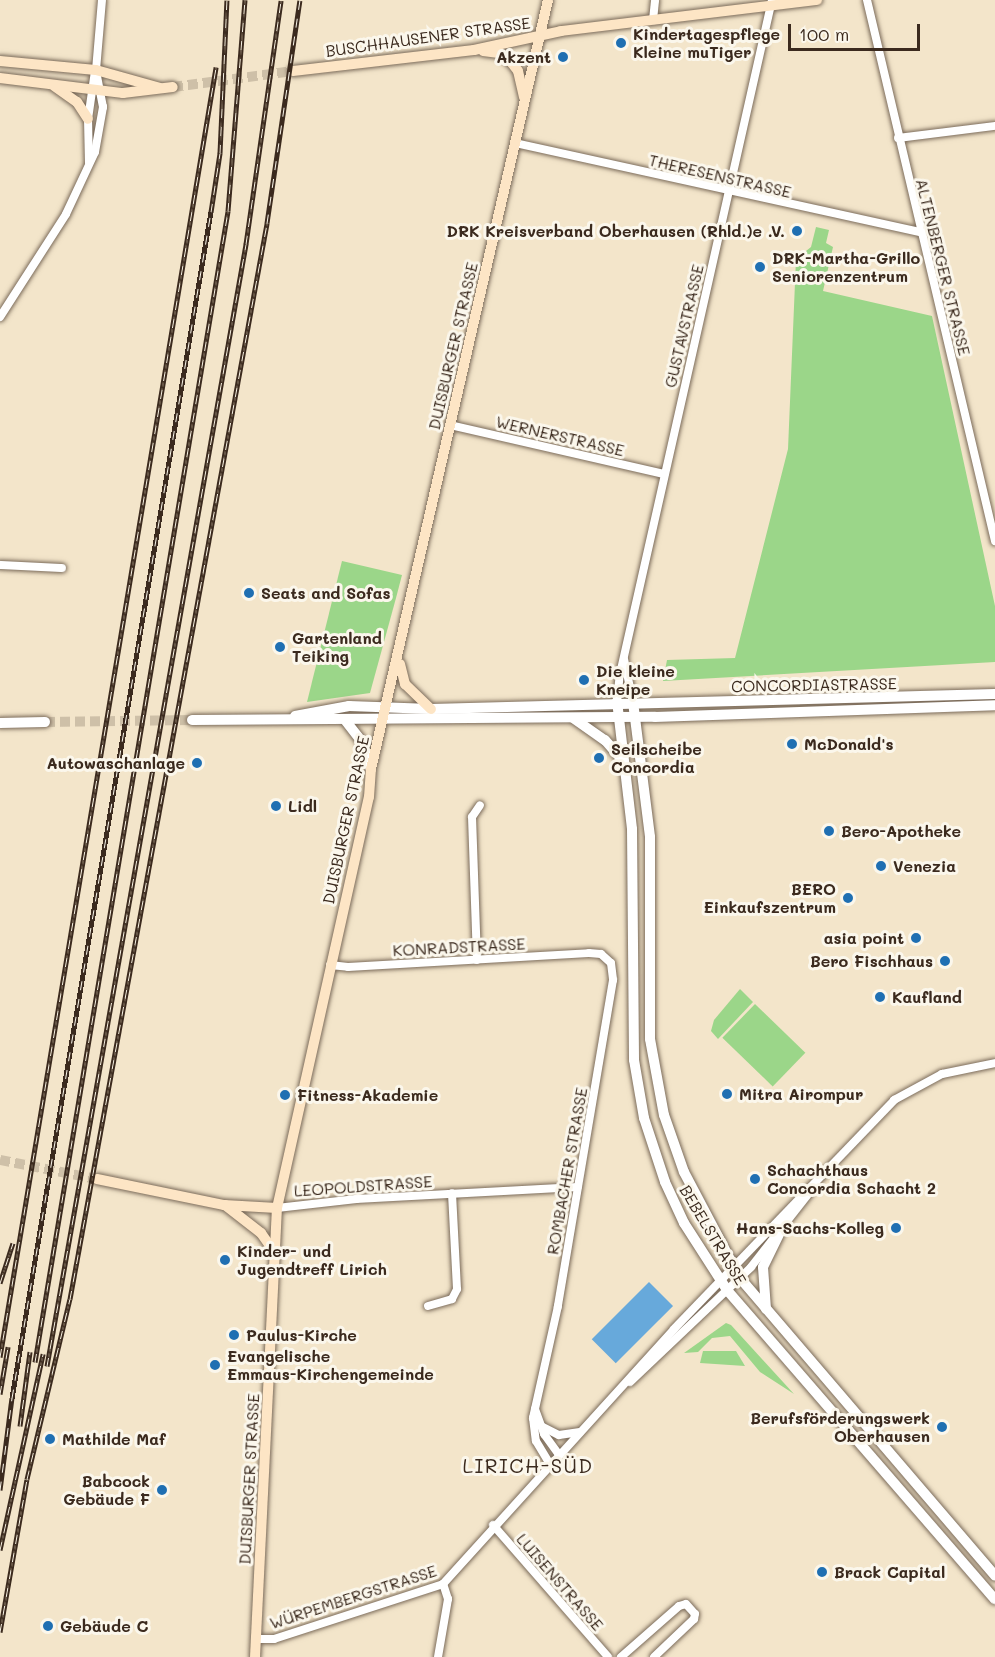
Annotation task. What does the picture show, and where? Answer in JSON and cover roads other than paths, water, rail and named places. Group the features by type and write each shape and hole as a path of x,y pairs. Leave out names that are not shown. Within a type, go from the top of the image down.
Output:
{"main road":[{"name":"DUISBURGER STRASSE","path":"255,1657 277,1208 369,797 371,769 399,660 450,425 548,0"},
{"name":"BUSCHHAUSENER STRASSE","path":"293,72 474,50 539,37 771,3 817,0"},
{"path":"474,50 499,53 511,62 520,77 525,102"},
{"path":"0,61 96,70 168,88 123,93 0,78"},
{"path":"54,86 77,102 88,119"},
{"path":"399,660 405,684 431,709"},
{"path":"97,1179 224,1204 277,1208"},
{"path":"224,1204 251,1223 275,1253"}],"street":[{"path":"89,165 88,119 95,89 102,0"},
{"path":"653,20 655,0"},
{"name":"ALTENBERGER STRASSE","path":"867,0 920,232 995,541"},
{"name":"GUSTAVSTRASSE","path":"617,701 664,474 771,3"},
{"path":"0,316 61,222 89,165 102,113 95,89"},
{"path":"898,138 995,126"},
{"name":"THERESENSTRASSE","path":"515,143 728,192 920,232"},
{"name":"WERNERSTRASSE","path":"450,425 664,474"},
{"path":"0,565 62,568"},
{"name":"GUSTAVSTRASSE","path":"624,659 633,702"},
{"name":"CONCORDIASTRASSE","path":"286,718 325,708 431,709 617,701 995,694"},
{"path":"617,701 618,715"},
{"path":"633,702 637,716"},
{"name":"CONCORDIASTRASSE","path":"286,718 345,720 572,718 995,705"},
{"name":"BEBELSTRASSE","path":"618,715 625,763 633,896 632,1022 644,1118 671,1196 727,1290 903,1497 995,1599"},
{"name":"BEBELSTRASSE","path":"637,716 650,837 648,1019 664,1115 694,1195 740,1278 916,1487 995,1576"},
{"path":"192,720 286,718"},
{"path":"572,718 606,740 625,763"},
{"path":"345,720 362,742 371,769"},
{"path":"0,723 45,722"},
{"path":"477,960 472,817 480,805"},
{"path":"633,896 649,913"},
{"name":"KONRADSTRASSE","path":"330,965 477,960 589,953"},
{"name":"ROMBACHER STRASSE","path":"550,1464 534,1434 535,1408 578,1187 613,974 609,959 589,953"},
{"path":"620,1390 720,1280 907,1090 942,1074 995,1063"},
{"path":"620,1390 740,1278 780,1232 816,1182"},
{"name":"LEOPOLDSTRASSE","path":"277,1208 452,1193 578,1187"},
{"name":"LEOPOLDSTRASSE","path":"428,1305 453,1299 457,1289 452,1193"},
{"path":"766,1310 763,1267 780,1232"},
{"name":"WÜRPEMBERGSTRASSE","path":"256,1639 274,1639 442,1584 493,1525 620,1390"},
{"name":"ROMBACHER STRASSE","path":"535,1408 541,1426 559,1455"},
{"path":"541,1426 559,1435 581,1431"},
{"path":"903,1497 916,1487"},
{"name":"LUISENSTRASSE","path":"493,1525 608,1657"},
{"path":"438,1657 448,1599 442,1584"},
{"path":"621,1657 679,1606 686,1604 695,1614 694,1619 654,1657"}],"water":[{"path":"649,1282 673,1306 616,1363 592,1339"}],"tunnel":[{"path":"173,87 293,71"},
{"path":"45,722 192,720"},
{"path":"0,1160 97,1179"}],"railway":[{"path":"0,1490 12,1398 220,153 227,0"},
{"path":"35,1362 228,211 245,0"},
{"path":"47,1366 246,244 281,0"},
{"path":"0,1632 27,1479 70,1299 267,223 300,0"},
{"path":"0,1357 216,67"},
{"path":"0,1283 13,1243"},
{"path":"0,1394 8,1347"},
{"path":"20,1426 30,1352"},
{"path":"0,1550 43,1354"}],"place":[{"name":"Kindertagespflege Kleine muTiger","path":"621,43"},
{"name":"Akzent","path":"563,57"},
{"name":"DRK Kreisverband Oberhausen (Rhld.)e .V.","path":"797,231"},
{"name":"DRK-Martha-Grillo Seniorenzentrum","path":"760,267"},
{"name":"Seats and Sofas","path":"249,593"},
{"name":"Gartenland Teiking","path":"280,647"},
{"name":"Die kleine Kneipe","path":"584,680"},
{"name":"McDonald's","path":"792,744"},
{"name":"Seilscheibe Concordia","path":"599,758"},
{"name":"Autowaschanlage","path":"197,763"},
{"name":"Lidl","path":"276,806"},
{"name":"Bero-Apotheke","path":"829,831"},
{"name":"Venezia","path":"881,866"},
{"name":"BERO Einkaufszentrum","path":"848,898"},
{"name":"asia point","path":"916,938"},
{"name":"Bero Fischhaus","path":"945,961"},
{"name":"Kaufland","path":"880,997"},
{"name":"Mitra Airompur","path":"727,1094"},
{"name":"Fitness-Akademie","path":"285,1095"},
{"name":"Schachthaus Concordia Schacht 2","path":"755,1179"},
{"name":"Hans-Sachs-Kolleg","path":"896,1228"},
{"name":"Kinder- und Jugendtreff Lirich","path":"225,1260"},
{"name":"Paulus-Kirche","path":"234,1335"},
{"name":"Evangelische Emmaus-Kirchengemeinde","path":"215,1365"},
{"name":"Berufsförderungswerk Oberhausen","path":"942,1427"},
{"name":"Mathilde Maf","path":"50,1439"},
{"name":"Babcock Gebäude F","path":"162,1490"},
{"name":"Brack Capital","path":"822,1572"},
{"name":"Gebäude C","path":"48,1626"}],"district":[{"name":"LIRICH-SÜD","path":"528,1465"}]}
